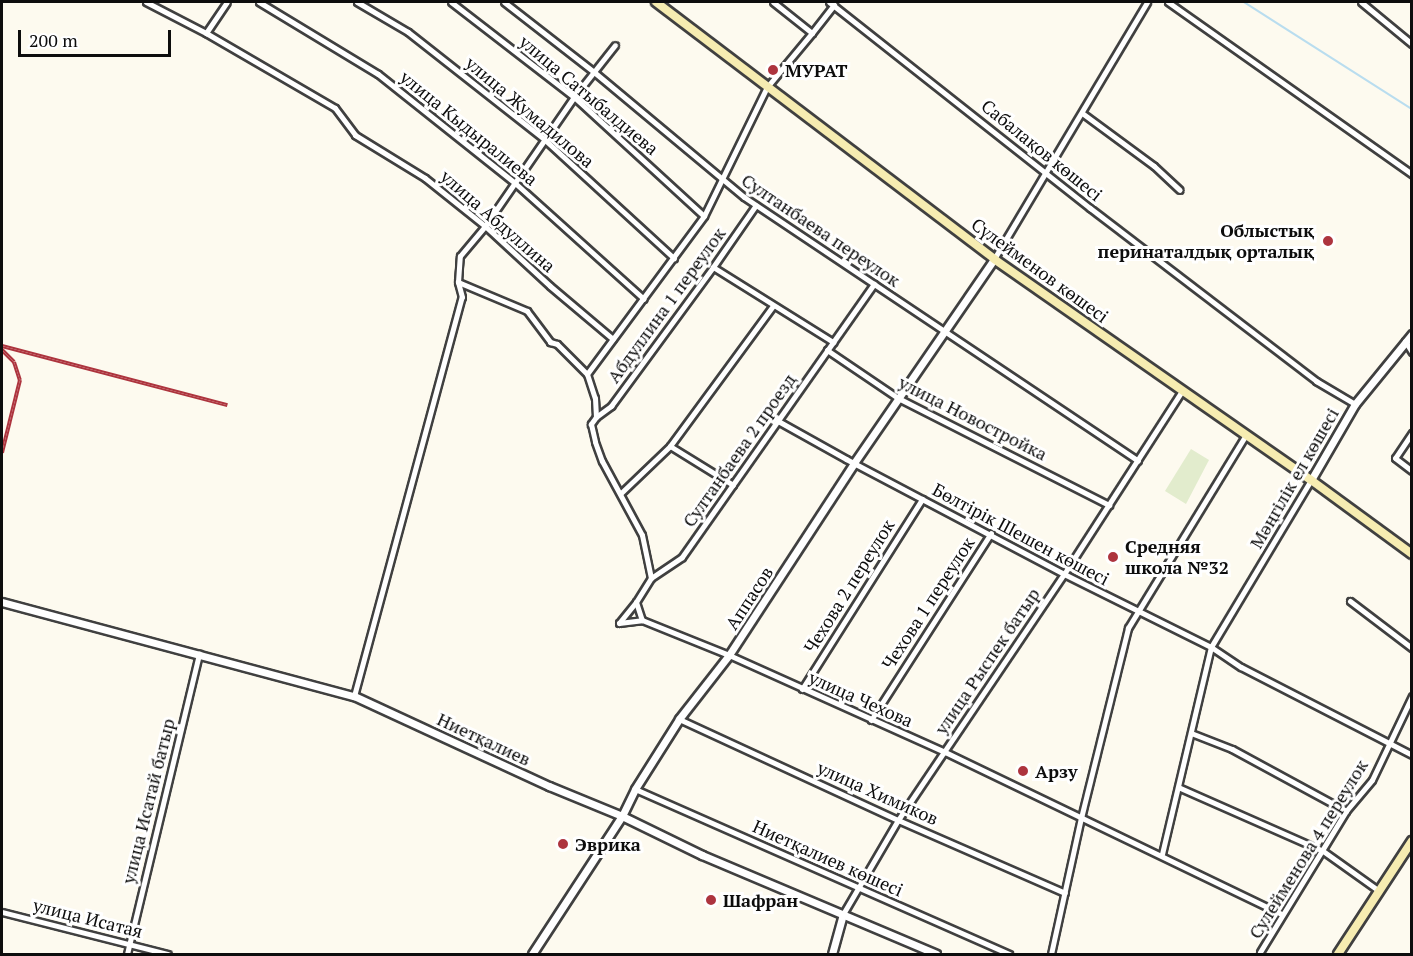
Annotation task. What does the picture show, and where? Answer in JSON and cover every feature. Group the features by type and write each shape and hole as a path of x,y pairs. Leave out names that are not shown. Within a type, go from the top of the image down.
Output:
{"main road":[{"name":"Сүлейменов көшесі","path":"656,2 993,259 1311,480 1412,554"},
{"path":"1338,954 1412,841"}],"street":[{"name":"улица Абдуллина","path":"146,2 206,33 335,108 355,135 425,178 485,226 550,286 614,339"},
{"path":"206,33 227,2"},
{"name":"улица Кыдыралиева","path":"259,2 378,74 515,183 644,299"},
{"name":"улица Жумадилова","path":"357,2 408,32 545,140 674,258"},
{"name":"улица Сатыбалдиева","path":"451,2 574,97 704,216"},
{"name":"Султанбаева переулок","path":"504,2 594,72 722,180 756,205 1138,461"},
{"path":"773,2 812,33"},
{"path":"993,259 1146,4 1136,2"},
{"path":"1168,2 1412,174"},
{"path":"1361,2 1412,44"},
{"path":"587,374 704,216 767,87 812,33 832,3"},
{"name":"Сабалақов көшесі","path":"832,3 1044,171 1316,381 1355,404"},
{"path":"354,696 462,297 458,282 460,256 485,226 574,97 615,45"},
{"path":"1082,113 1154,166 1180,190"},
{"name":"Абдуллина 1 переулок","path":"596,417 611,406 756,205"},
{"name":"Аппасов","path":"532,954 622,816 635,789 679,718 729,655 854,463 946,332 993,259"},
{"path":"713,267 833,342"},
{"path":"458,282 527,311 550,342 557,344 587,374 595,398 596,417 591,424 596,442 602,461 642,535 651,578"},
{"name":"Султанбаева 2 проезд","path":"619,623 651,578 682,557 874,284"},
{"path":"621,493 670,446 773,306"},
{"name":"Мәңгілік ел көшесі","path":"1162,854 1211,647 1355,404 1412,334"},
{"path":"1405,341 1412,352"},
{"name":"улица Новостройка","path":"827,351 898,398 1109,505"},
{"name":"улица Рыспек батыр","path":"832,954 843,914 897,820 1064,574 1182,391"},
{"name":"Бөлтірік Шешен көшесі","path":"778,421 1064,574 1211,647 1241,667 1412,755"},
{"path":"1412,433 1395,458 1412,471"},
{"path":"1051,954 1081,818 1128,628 1136,611 1246,435"},
{"path":"670,446 733,484"},
{"name":"Чехова 2 переулок","path":"802,689 922,499"},
{"name":"Чехова 1 переулок","path":"871,720 990,533"},
{"path":"1350,601 1412,648"},
{"name":"Ниетқалиев","path":"2,602 354,696 549,786 622,816 702,855 936,954"},
{"path":"636,602 642,620"},
{"name":"улица Чехова","path":"619,623 642,620 729,655 945,752 1081,818 1162,854 1282,914"},
{"name":"улица Исатай батыр","path":"127,954 199,654"},
{"name":"Сулейменова 4 переулок","path":"1260,952 1346,811 1372,780 1412,696"},
{"name":"улица Химиков","path":"679,718 897,820 1065,893"},
{"path":"1191,733 1232,749 1346,811"},
{"path":"1178,787 1323,851 1379,891"},
{"name":"Ниетқалиев көшесі","path":"635,789 1009,954"},
{"name":"улица Исатая","path":"2,912 168,954"}],"green space":[{"path":"1191,449 1209,460 1186,504 1165,491"}],"waterway":[{"path":"1244,2 1412,109"}],"railway":[{"path":"2,346 227,405"},
{"path":"2,350 14,362 20,380 2,453"}],"place":[{"name":"МУРАТ","path":"773,70"},
{"name":"Облыстық перинаталдық орталық","path":"1328,241"},
{"name":"Средняя школа №32","path":"1113,557"},
{"name":"Арзу","path":"1023,771"},
{"name":"Эврика","path":"563,844"},
{"name":"Шафран","path":"711,900"}]}
